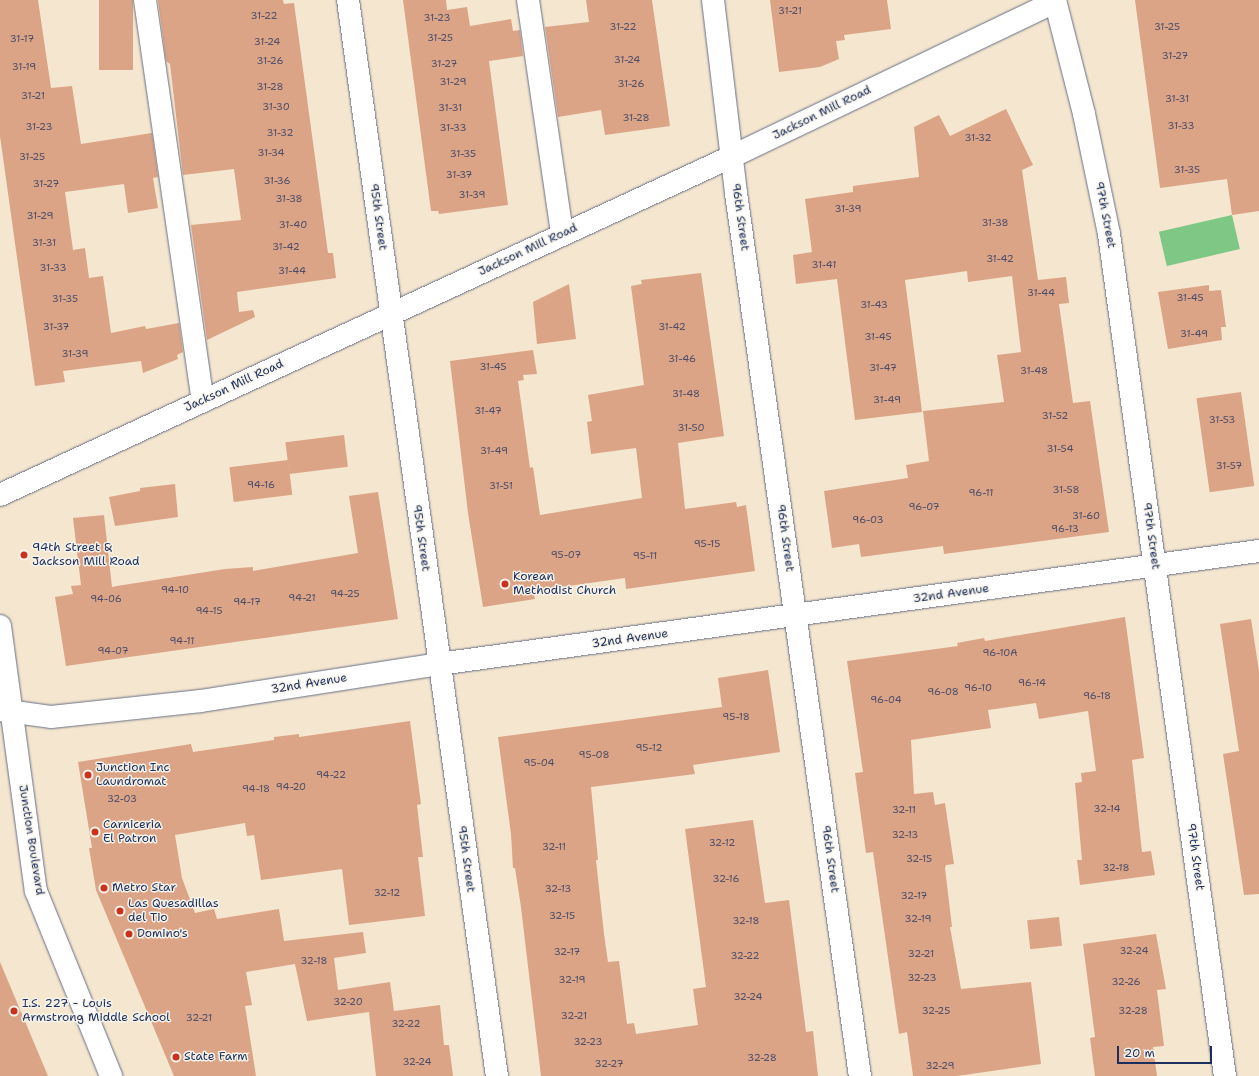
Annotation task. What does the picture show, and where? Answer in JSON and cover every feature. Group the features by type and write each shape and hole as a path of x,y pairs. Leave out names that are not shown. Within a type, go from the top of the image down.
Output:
{"street":[{"path":"145,0 203,401"},
{"name":"95th Street","path":"348,0 496,1076"},
{"path":"528,0 562,234"},
{"name":"96th Street","path":"713,0 733,156 860,1076"},
{"name":"Jackson Mill Road","path":"0,495 733,156 1055,1"},
{"name":"97th Street","path":"1055,1 1084,114 1109,234 1225,1076"},
{"name":"32nd Avenue","path":"6,710 51,717 201,701 439,664 797,616 1259,551"},
{"name":"Junction Boulevard","path":"0,626 6,710 36,891 111,1076"}],"green space":[{"path":"1232,215 1240,249 1167,266 1159,232"}],"building":[{"path":"0,0 38,0 51,88 72,86 81,144 152,133 158,177 153,178 158,208 128,213 124,184 65,192 73,250 85,248 89,278 103,276 111,333 145,326 146,329 179,323 183,352 177,355 178,359 143,373 141,361 63,371 65,382 35,386 0,136"},
{"path":"99,0 133,0 133,70 99,70"},
{"path":"158,0 283,0 284,4 294,3 328,253 333,253 336,278 237,292 239,312 253,310 255,317 207,340 191,225 241,220 234,169 183,175 170,64 166,61"},
{"path":"403,0 446,0 447,10 467,7 470,26 511,19 513,31 520,30 523,56 489,61 508,205 439,214 438,211 431,211"},
{"path":"586,0 652,0 670,126 605,135 601,110 558,117 545,27 589,22"},
{"path":"770,0 887,0 891,29 844,35 845,40 836,41 839,59 820,67 779,72"},
{"path":"1135,0 1259,0 1259,211 1232,215 1227,179 1160,188"},
{"path":"1006,109 1033,165 1022,170 1038,280 1066,277 1069,303 1059,304 1073,403 1090,401 1109,532 944,554 943,546 861,557 859,544 832,548 824,491 908,478 906,465 929,461 923,411 1004,402 997,355 1021,352 1012,276 968,282 967,271 905,280 922,412 855,420 837,279 796,284 793,255 812,252 805,199 853,192 853,186 919,177 914,127 939,115 950,136"},
{"path":"701,273 724,436 678,443 685,509 736,502 737,507 746,505 755,571 626,589 625,578 533,591 535,599 483,607 468,513 450,361 533,350 537,374 523,375 524,380 518,381 530,468 533,467 540,515 642,498 636,448 591,454 587,422 592,421 588,395 644,385 631,286 642,284 641,280"},
{"path":"569,284 576,339 537,344 533,302"},
{"path":"1209,285 1209,291 1221,290 1226,327 1221,327 1222,340 1168,349 1158,292"},
{"path":"1241,392 1254,486 1210,492 1196,398"},
{"path":"344,435 348,467 289,474 285,442"},
{"path":"288,460 292,495 234,502 229,467"},
{"path":"175,484 178,517 115,526 109,497 140,491 140,488"},
{"path":"378,492 398,619 66,666 55,597 73,594 71,586 81,585 73,518 104,515 112,587 225,569 253,567 253,571 358,553 349,496"},
{"path":"1125,617 1144,758 1132,760 1142,852 1151,851 1155,875 1080,885 1077,860 1082,860 1075,783 1082,782 1081,773 1096,771 1088,711 1039,719 1036,703 988,710 991,728 911,740 914,794 933,792 935,805 945,803 954,864 946,865 945,868 952,927 950,927 961,989 1031,982 1041,1064 957,1076 913,1076 907,1032 899,1034 873,852 866,853 855,773 863,772 847,661 958,646 957,643 984,638 985,641"},
{"path":"1251,619 1259,671 1259,894 1244,895 1223,754 1239,751 1220,624"},
{"path":"768,670 780,752 693,765 695,774 591,787 598,860 596,860 604,934 608,962 619,961 627,1024 634,1023 636,1034 698,1025 693,989 706,987 685,829 753,820 765,903 789,900 806,1032 813,1031 818,1076 541,1076 521,907 515,868 513,868 511,834 498,737 722,707 718,678"},
{"path":"410,721 421,804 417,805 423,857 418,857 425,916 349,925 342,869 261,880 254,835 247,836 245,823 175,835 182,878 195,913 214,909 217,919 279,909 284,941 363,932 366,953 334,958 338,990 390,982 394,1011 440,1005 444,1045 449,1045 453,1076 376,1076 369,1012 307,1021 295,964 246,972 252,1005 245,1006 256,1076 174,1076 96,890 89,848 92,848 78,762 191,744 193,752 274,740 274,737 299,734 299,737"},
{"path":"1059,917 1062,946 1030,949 1027,920"},
{"path":"1156,934 1166,989 1157,990 1164,1046 1153,1047 1157,1076 1095,1076 1090,1038 1095,1037 1083,944"},
{"name":"I.S. 227 - Louis Armstrong Middle School","path":"0,962 48,1076 0,1076"}],"place":[{"name":"94th Street & Jackson Mill Road","path":"24,555"},
{"name":"Korean Methodist Church","path":"505,584"},
{"name":"Junction Inc Laundromat","path":"88,775"},
{"name":"Carniceria El Patron","path":"95,832"},
{"name":"Metro Star","path":"104,888"},
{"name":"Las Quesadillas del Tio","path":"120,911"},
{"name":"Domino's","path":"129,934"},
{"name":"I.S. 227 - Louis Armstrong Middle School","path":"14,1011"},
{"name":"State Farm","path":"176,1057"}]}
